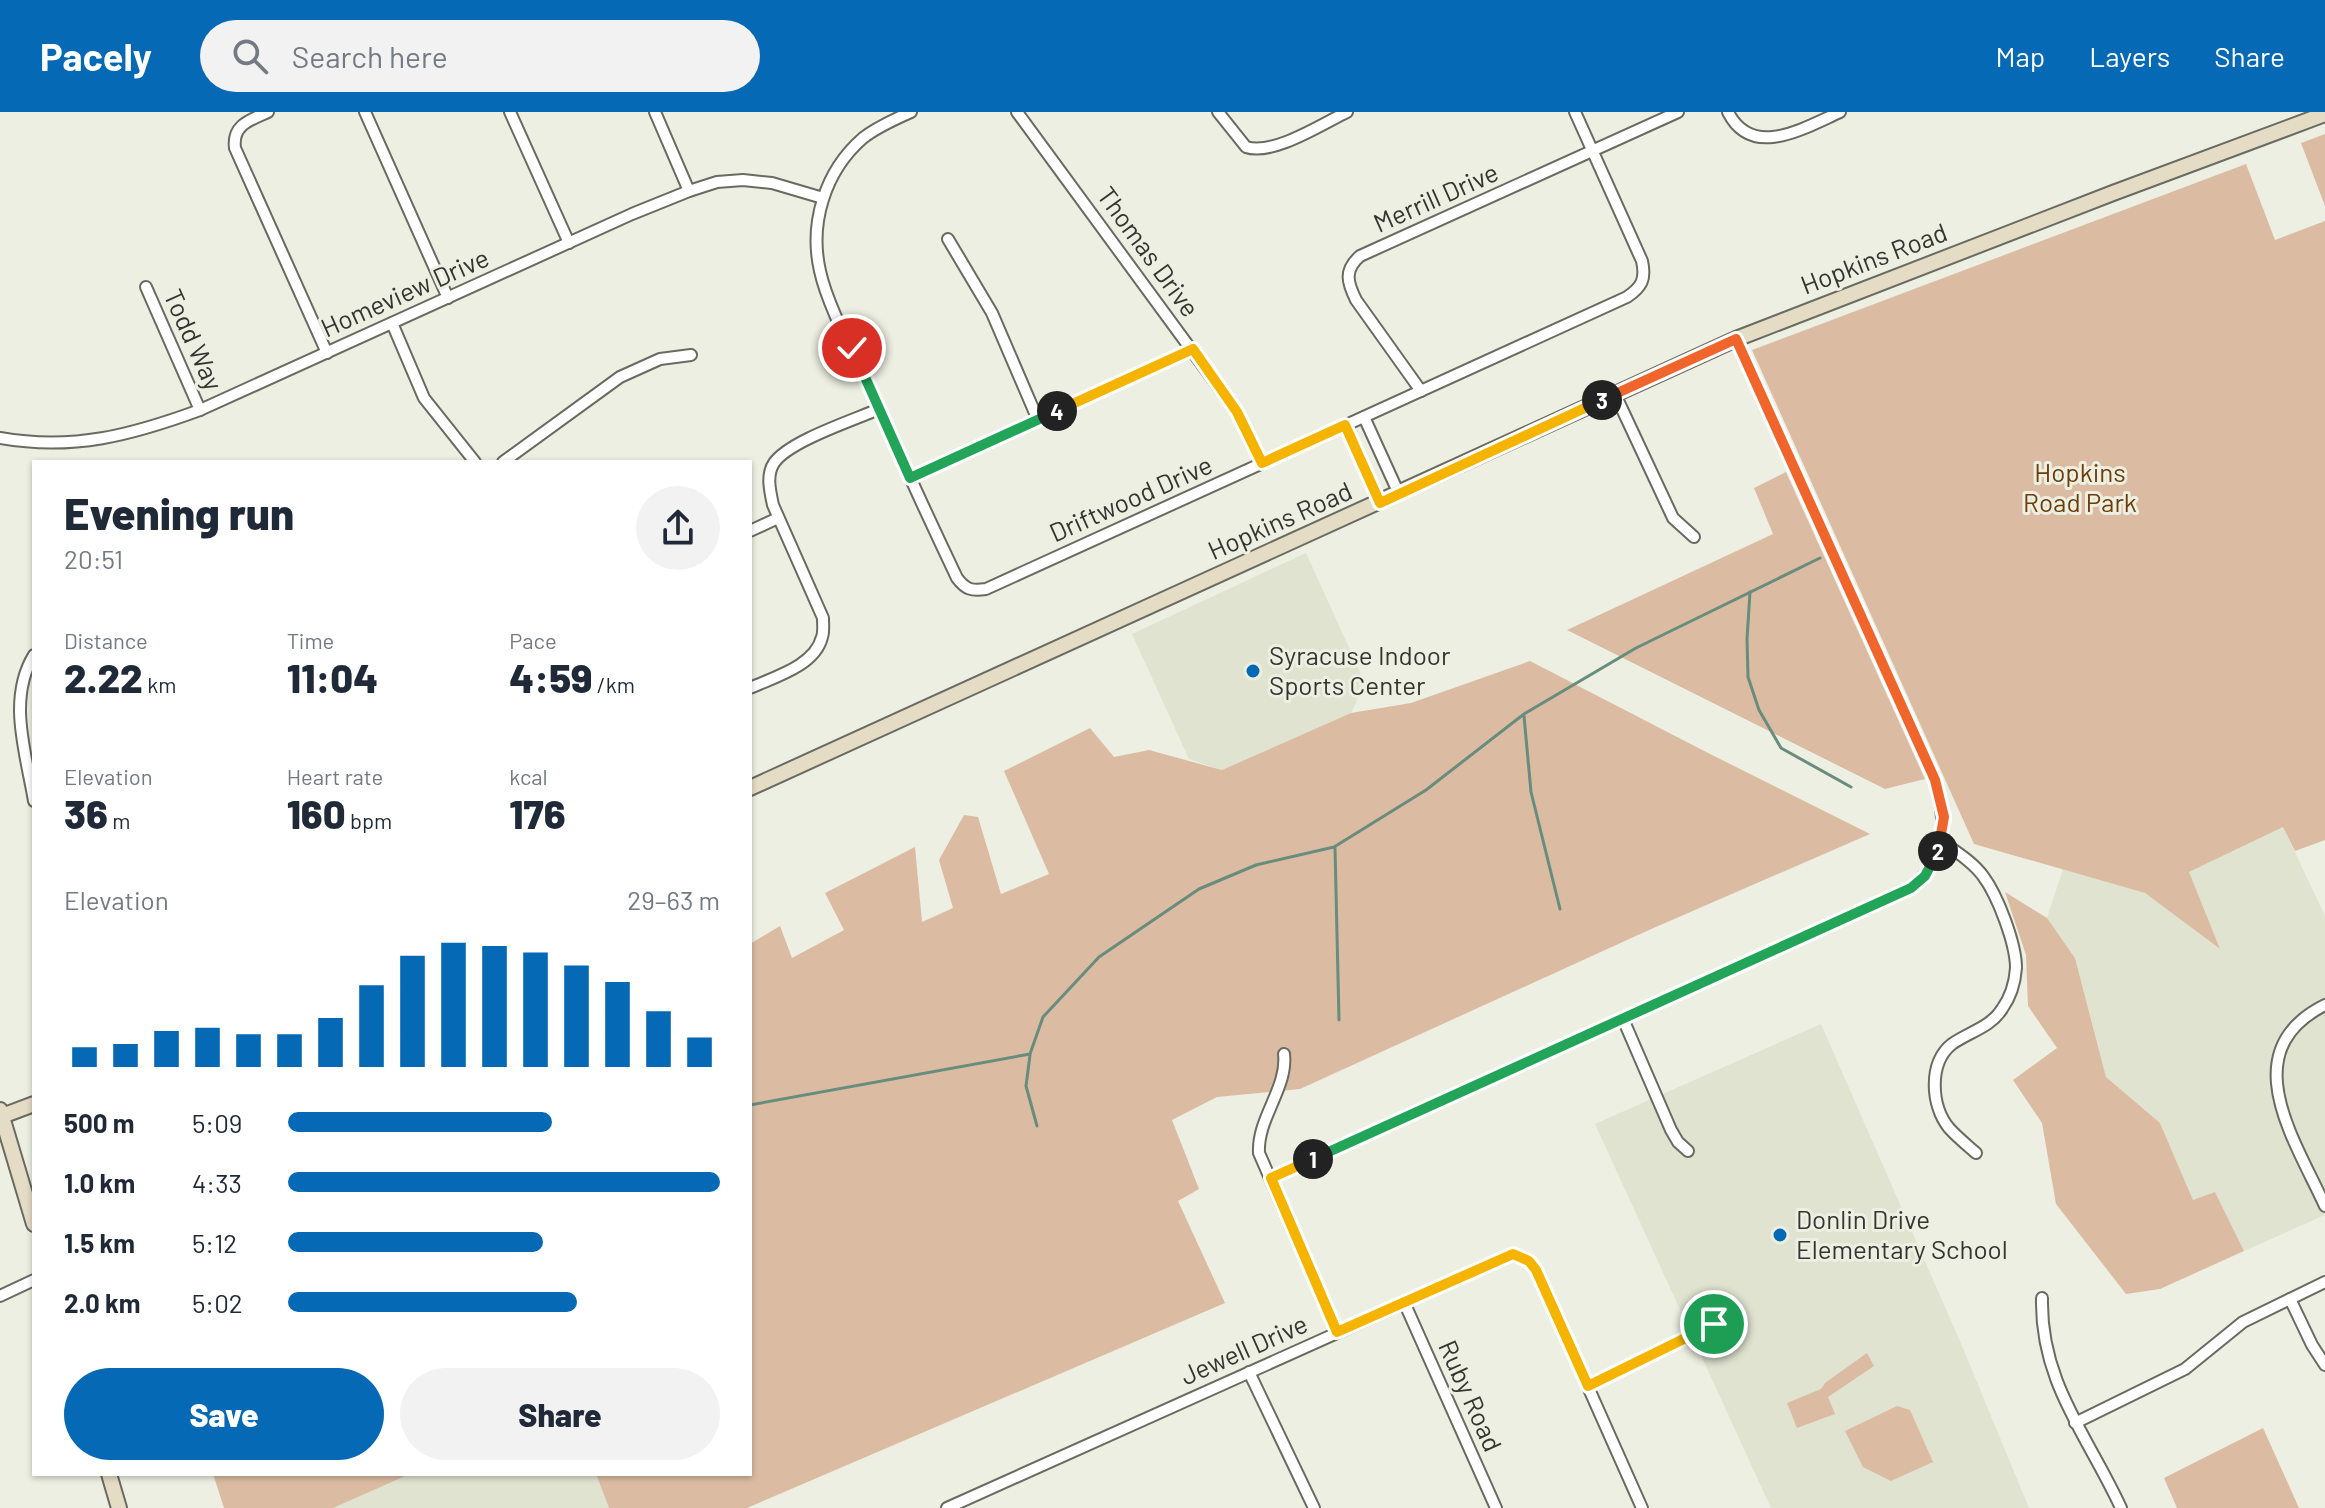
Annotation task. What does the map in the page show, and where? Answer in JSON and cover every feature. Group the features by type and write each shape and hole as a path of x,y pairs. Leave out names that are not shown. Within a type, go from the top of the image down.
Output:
{"street":[{"path":"268,112 238,129 235,148 327,353"},
{"path":"365,112 448,298"},
{"path":"510,112 569,243"},
{"path":"655,112 689,191"},
{"name":"Driftwood Drive","path":"911,112 865,137 838,167 823,198 816,246 820,271 910,478 957,578 964,588 973,591 986,589 1627,297 1642,284 1642,261 1575,112"},
{"name":"Thomas Drive","path":"1017,112 1237,412 1262,463"},
{"path":"1218,112 1246,147 1262,150 1347,112"},
{"name":"Merrill Drive","path":"1421,391 1356,300 1348,285 1347,273 1351,263 1360,256 1678,112"},
{"path":"1728,112 1732,121 1743,131 1756,138 1770,139 1808,127 1840,112"},
{"name":"Hopkins Road","path":"752,787 1736,339 2325,114"},
{"name":"Homeview Drive","path":"0,438 49,443 118,437 145,430 200,410 569,243 717,182 743,180 772,183 823,198"},
{"path":"948,239 992,313 1038,420"},
{"name":"Todd Way","path":"146,287 200,410"},
{"path":"392,323 424,398 473,460"},
{"path":"1271,1178 1911,888 1925,876 1936,857 1944,817 1935,780 1736,339"},
{"path":"910,478 1193,349"},
{"path":"506,460 620,377 660,359 691,355"},
{"path":"1615,394 1673,518 1694,537"},
{"path":"752,687 794,668 813,653 822,638 823,618 778,518 769,487 770,472 781,455 791,447 879,409"},
{"path":"1364,417 1399,494"},
{"path":"1345,425 1380,503"},
{"path":"752,530 778,518"},
{"path":"32,659 21,681 18,701 32,788"},
{"path":"1941,841 1972,864 1988,885 2012,946 2016,968 2012,989 2002,1009 1982,1028 1948,1047 1937,1066 1937,1101 1948,1126 1976,1153"},
{"path":"2325,1005 2290,1032 2280,1051 2275,1073 2277,1093 2286,1121 2325,1206"},
{"path":"1623,1019 1671,1130 1688,1151"},
{"path":"1284,1054 1286,1067 1259,1144 1259,1153 1337,1332"},
{"path":"32,1105 1,1113 32,1217"},
{"name":"Jewell Drive","path":"947,1508 974,1503 1337,1332 1509,1255 1521,1255 1536,1270 1642,1508"},
{"path":"0,1296 32,1281"},
{"path":"2075,1423 2185,1369 2243,1322 2325,1282"},
{"path":"2042,1298 2041,1325 2046,1351 2075,1423 2121,1508"},
{"path":"2290,1299 2325,1365"},
{"name":"Ruby Road","path":"1404,1302 1496,1508"},
{"path":"1588,1386 1714,1324"},
{"path":"1249,1372 1314,1508"},
{"path":"110,1476 119,1508"}],"shaded area":[{"path":"1306,553 1365,683 1351,713 1222,770 1189,759 1132,634"},
{"path":"2283,827 2325,916 2325,1215 2244,1251 2215,1192 2193,1200 2160,1123 2106,1077 2075,958 2047,918 2063,869 2145,893 2218,948 2189,872"},
{"name":"Donlin Drive Elementary School","path":"1821,1024 1962,1346 2029,1508 1771,1508 1595,1124"},
{"path":"405,1476 597,1476 609,1508 333,1508"}],"green space":[{"path":"2325,134 2325,206 2301,143"},
{"name":"Hopkins Road Park","path":"2246,164 2275,240 2325,221 2325,840 2295,851 2283,827 2189,872 2220,949 2145,893 1974,844 1752,350"},
{"path":"1786,472 1925,779 1885,789 1567,630 1773,534 1754,488"},
{"path":"1530,661 1870,834 1649,930 1300,1089 1217,1097 1172,1120 1199,1189 1178,1201 1225,1303 747,1508 609,1508 597,1476 752,1476 752,943 780,926 792,958 844,930 825,893 915,847 922,922 953,908 939,860 964,815 978,817 1001,894 1049,874 1004,771 1090,728 1114,757 1149,750 1222,770 1351,713 1411,703"},
{"path":"2005,892 2047,918 2075,958 2106,1077 2160,1123 2193,1200 2215,1192 2244,1251 2160,1289 2126,1294 2056,1204 2042,1123 2013,1080 2057,1048 2028,1006 2026,955"},
{"path":"1867,1353 1874,1366 1828,1397 1835,1414 1797,1428 1787,1403 1821,1389"},
{"path":"1897,1406 1910,1410 1933,1462 1891,1481 1863,1467 1845,1431"},
{"path":"2263,1428 2299,1508 2177,1508 2164,1478"},
{"path":"214,1476 405,1476 333,1508 224,1508"}],"waterway":[{"path":"752,1105 1030,1054 1043,1017 1099,957 1199,889 1256,865 1334,847 1426,790 1524,714 1636,648 1820,558"},
{"path":"1750,592 1748,677 1759,710 1781,748 1851,787"},
{"path":"1524,716 1531,792 1560,909"},
{"path":"1335,848 1339,1020"},
{"path":"1030,1055 1026,1086 1037,1126"}],"place":[{"name":"Syracuse Indoor Sports Center","path":"1253,671"},
{"name":"Donlin Drive Elementary School","path":"1780,1235"}],"route":[{"path":"852,348 910,478 1193,349 1237,412 1262,463 1345,425 1380,503 1736,339 1935,780 1944,817 1936,857 1925,876 1911,888 1271,1178 1337,1332 1513,1254 1521,1255 1536,1270 1588,1386 1714,1324"}]}
